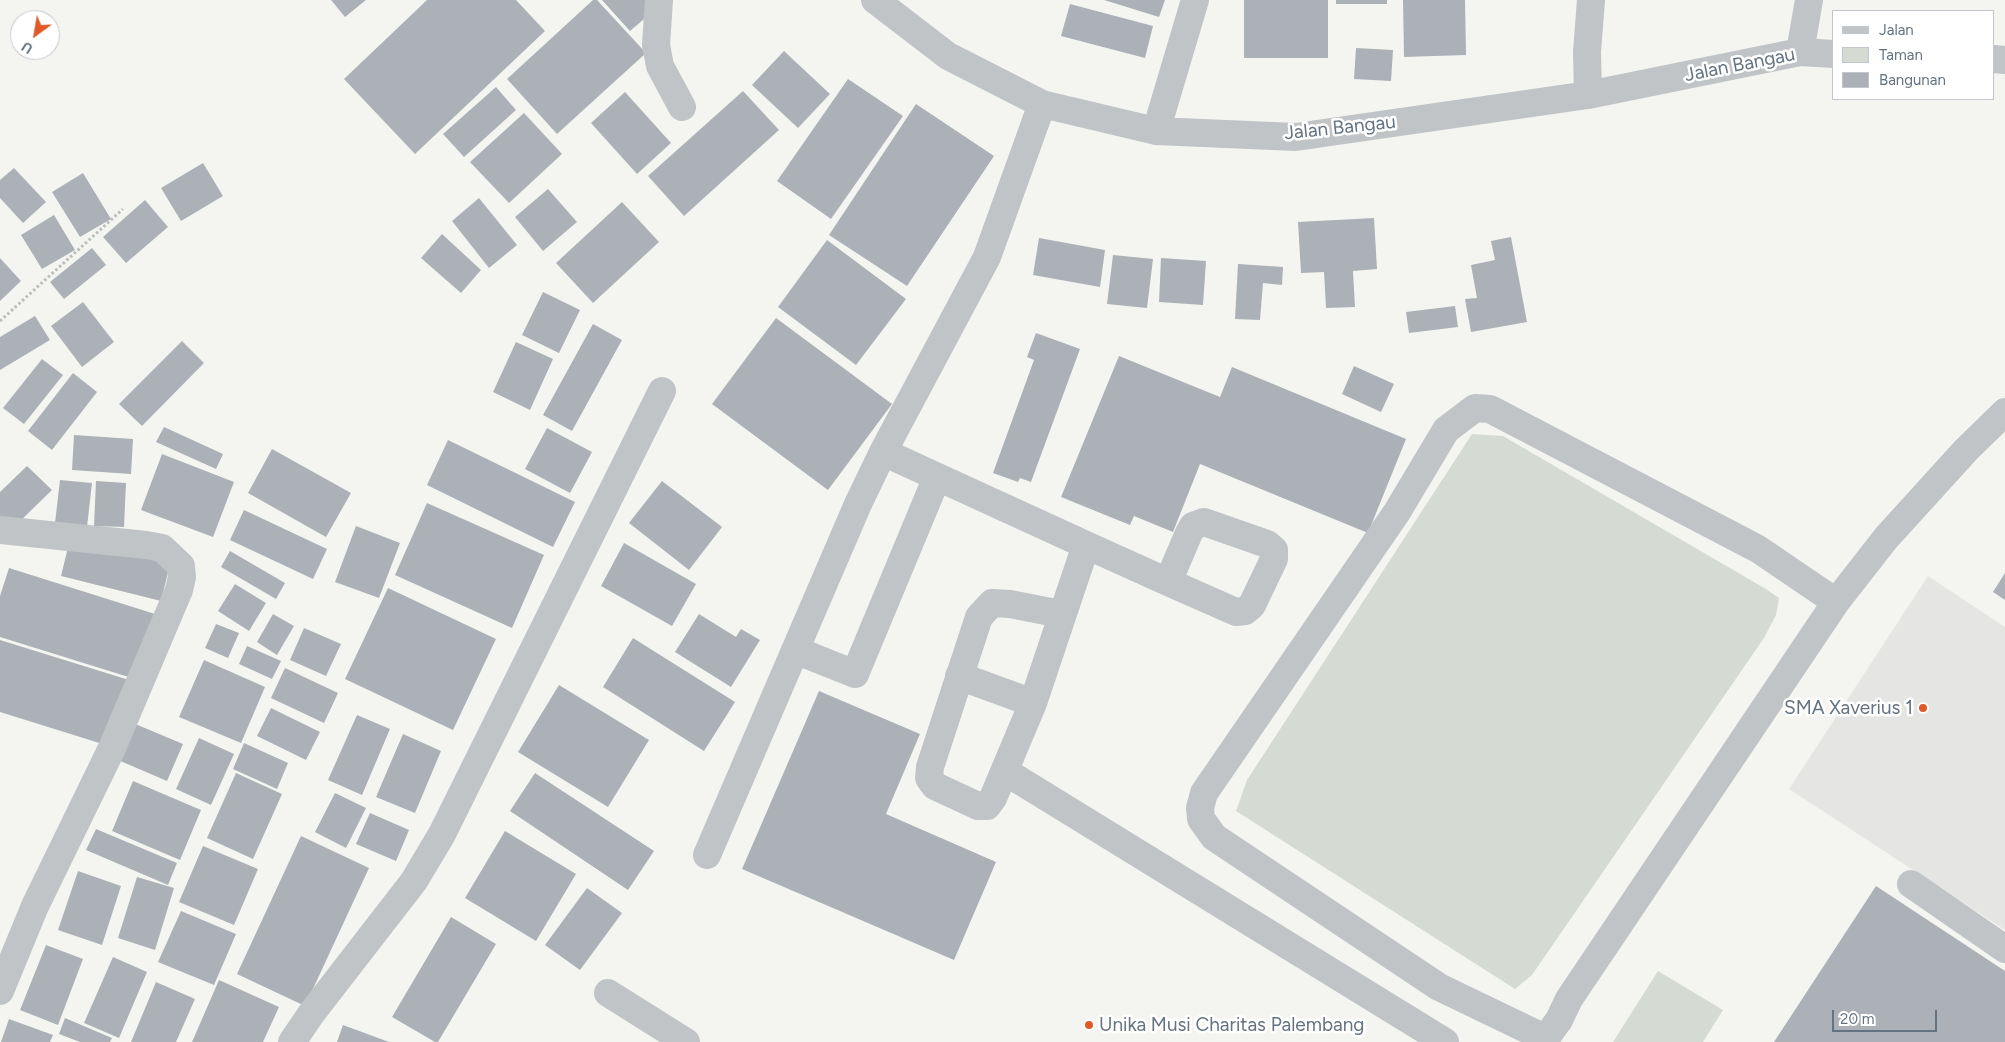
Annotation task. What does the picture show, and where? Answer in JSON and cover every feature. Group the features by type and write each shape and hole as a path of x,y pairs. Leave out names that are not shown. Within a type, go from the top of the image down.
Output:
{"street":[{"path":"658,0 656,45 660,66 682,107"},
{"name":"Jalan Bangau","path":"875,0 948,56 1042,104 1156,131 1296,136 1588,95 1800,52 1832,54"},
{"path":"1156,131 1195,0"},
{"path":"1588,95 1587,52 1591,0"},
{"path":"1800,52 1809,0"},
{"path":"707,855 858,504 883,452 987,257 1042,104"},
{"path":"292,1042 311,1014 414,881 442,834 662,391"},
{"path":"1836,602 1758,549 1490,409 1475,408 1446,430 1397,512 1204,793 1200,808 1201,819 1214,837 1438,987 1544,1040 1559,1020 1569,999 1836,602 1886,538 1966,450 2005,412"},
{"path":"883,452 1168,582"},
{"path":"795,650 855,674 937,477"},
{"path":"0,530 162,548 180,566 182,577 179,590 112,748 35,906 0,991"},
{"path":"1061,614 1010,604 992,603 979,617 930,767 928,778 935,786 978,806 987,806 993,798 1006,772 1033,703 1061,614 1086,544"},
{"path":"959,676 1033,703"},
{"path":"1006,772 1445,1042"},
{"path":"1911,884 2005,949"},
{"path":"608,993 686,1042"}],"path":[{"path":"0,321 123,209"}],"shaded area":[{"name":"SMA Xaverius 1","path":"1928,576 2005,627 2005,930 1789,789"}],"green space":[{"path":"1472,434 1503,436 1779,598 1776,615 1764,638 1532,975 1515,989 1236,811 1247,780"},
{"path":"1658,971 1723,1010 1703,1042 1613,1042"}],"building":[{"path":"331,0 366,0 345,17"},
{"path":"427,0 516,0 545,31 415,154 344,79"},
{"path":"593,0 597,0 646,53 557,134 507,79"},
{"path":"602,0 650,0 657,8 630,31"},
{"path":"1104,0 1165,0 1159,17"},
{"path":"1244,0 1328,0 1328,58 1244,58"},
{"path":"1336,0 1387,0 1387,4 1336,4"},
{"path":"1403,0 1465,0 1466,55 1404,57"},
{"path":"1070,4 1153,26 1145,58 1061,36"},
{"path":"1356,48 1393,50 1391,81 1354,79"},
{"path":"784,51 830,94 798,128 752,85"},
{"path":"848,79 903,116 831,219 777,181"},
{"path":"496,87 516,110 464,157 443,134"},
{"path":"743,91 779,130 684,216 648,176"},
{"path":"625,92 671,143 637,174 591,123"},
{"path":"916,104 994,156 907,286 829,235"},
{"path":"524,113 562,154 509,203 470,162"},
{"path":"203,163 223,196 181,221 161,188"},
{"path":"14,168 46,202 23,223 0,198 0,180"},
{"path":"83,173 111,219 80,237 52,192"},
{"path":"548,189 577,222 543,251 515,217"},
{"path":"479,198 517,245 489,268 452,221"},
{"path":"145,200 168,227 126,263 103,237"},
{"path":"622,202 659,242 593,303 556,263"},
{"path":"54,215 75,250 42,269 21,235"},
{"path":"1374,218 1377,269 1353,271 1355,307 1326,308 1324,272 1301,273 1298,222"},
{"path":"442,234 481,270 461,293 421,258"},
{"path":"1511,237 1527,322 1471,332 1465,299 1477,298 1471,265 1495,260 1491,241"},
{"path":"1039,238 1105,250 1100,287 1033,275"},
{"path":"827,240 906,299 856,365 778,307"},
{"path":"92,248 106,265 64,299 50,282"},
{"path":"1113,255 1153,259 1147,308 1107,304"},
{"path":"0,258 21,281 0,301"},
{"path":"1161,258 1206,261 1203,305 1159,302"},
{"path":"1238,264 1283,267 1282,285 1263,283 1260,320 1235,319"},
{"path":"543,292 580,310 559,353 522,335"},
{"path":"83,302 114,342 82,367 51,326"},
{"path":"1455,306 1458,327 1409,333 1406,312"},
{"path":"35,316 50,340 0,370 0,337"},
{"path":"776,318 892,404 828,490 712,404"},
{"path":"593,324 622,340 572,431 543,415"},
{"path":"1036,333 1080,349 1031,482 1020,478 1018,482 993,473 1034,360 1027,357"},
{"path":"182,341 204,363 142,426 119,404"},
{"path":"516,342 553,359 530,410 493,392"},
{"path":"1119,356 1220,397 1232,367 1406,439 1368,533 1200,464 1173,532 1134,516 1130,525 1061,497"},
{"path":"42,359 63,375 24,424 3,408"},
{"path":"1354,366 1394,384 1381,412 1342,394"},
{"path":"73,373 97,392 52,450 28,431"},
{"path":"164,427 223,454 216,469 156,442"},
{"path":"547,428 592,452 570,493 525,469"},
{"path":"74,435 133,439 131,474 72,470"},
{"path":"448,440 575,502 553,547 427,485"},
{"path":"272,449 351,493 326,537 248,493"},
{"path":"162,454 234,482 213,537 141,510"},
{"path":"27,466 52,490 12,529 0,516 0,492"},
{"path":"60,480 92,483 87,527 55,523"},
{"path":"96,481 126,483 124,527 94,526"},
{"path":"662,481 722,527 689,570 629,523"},
{"path":"427,503 544,555 512,628 395,575"},
{"path":"244,510 327,549 313,579 230,540"},
{"path":"356,526 400,543 379,598 335,582"},
{"path":"70,539 170,564 161,601 61,576"},
{"path":"624,543 696,584 672,626 601,586"},
{"path":"230,551 285,583 276,599 221,567"},
{"path":"9,568 155,614 135,679 0,637 0,596"},
{"path":"2005,573 2005,600 1993,592"},
{"path":"235,584 266,603 249,631 218,611"},
{"path":"388,588 496,639 453,730 345,679"},
{"path":"273,614 294,626 277,655 257,642"},
{"path":"699,614 736,637 741,629 760,640 731,687 675,652"},
{"path":"216,624 239,633 228,658 205,648"},
{"path":"304,628 341,644 326,676 290,660"},
{"path":"633,638 735,702 704,751 603,687"},
{"path":"0,640 129,680 109,746 0,712"},
{"path":"247,646 281,661 272,679 239,664"},
{"path":"204,660 265,687 241,743 179,717"},
{"path":"285,668 338,693 324,723 271,698"},
{"path":"559,685 649,740 608,807 518,752"},
{"path":"819,691 920,734 886,814 996,862 954,960 742,869"},
{"path":"271,708 320,732 306,760 257,736"},
{"path":"357,715 390,729 362,795 328,780"},
{"path":"133,723 183,744 167,781 118,760"},
{"path":"403,734 441,751 415,813 376,797"},
{"path":"199,738 234,754 211,805 176,789"},
{"path":"244,743 288,763 277,789 233,769"},
{"path":"236,773 282,794 253,859 207,838"},
{"path":"535,773 654,851 628,890 510,811"},
{"path":"133,781 201,810 180,860 112,831"},
{"path":"335,793 366,808 346,848 315,832"},
{"path":"370,813 409,830 396,861 356,844"},
{"path":"96,829 177,863 168,885 86,850"},
{"path":"505,831 576,874 536,941 465,898"},
{"path":"301,836 369,868 305,1006 237,974"},
{"path":"203,846 258,869 234,925 179,902"},
{"path":"78,871 121,886 102,945 58,930"},
{"path":"137,877 174,888 155,950 118,938"},
{"path":"1876,886 2005,971 2005,1042 1774,1042"},
{"path":"587,888 622,913 580,970 545,945"},
{"path":"181,911 236,934 214,985 158,962"},
{"path":"451,917 496,944 438,1042 435,1042 392,1017"},
{"path":"46,945 83,959 58,1025 20,1010"},
{"path":"113,957 147,972 119,1038 84,1023"},
{"path":"219,980 279,1007 263,1042 192,1042"},
{"path":"156,982 195,999 176,1042 131,1042"},
{"path":"65,1018 112,1038 110,1042 80,1042 59,1034"},
{"path":"9,1019 53,1035 50,1042 1,1042"},
{"path":"343,1025 389,1042 337,1042"}],"place":[{"name":"SMA Xaverius 1","path":"1923,708"},
{"name":"Unika Musi Charitas Palembang","path":"1089,1025"}]}
